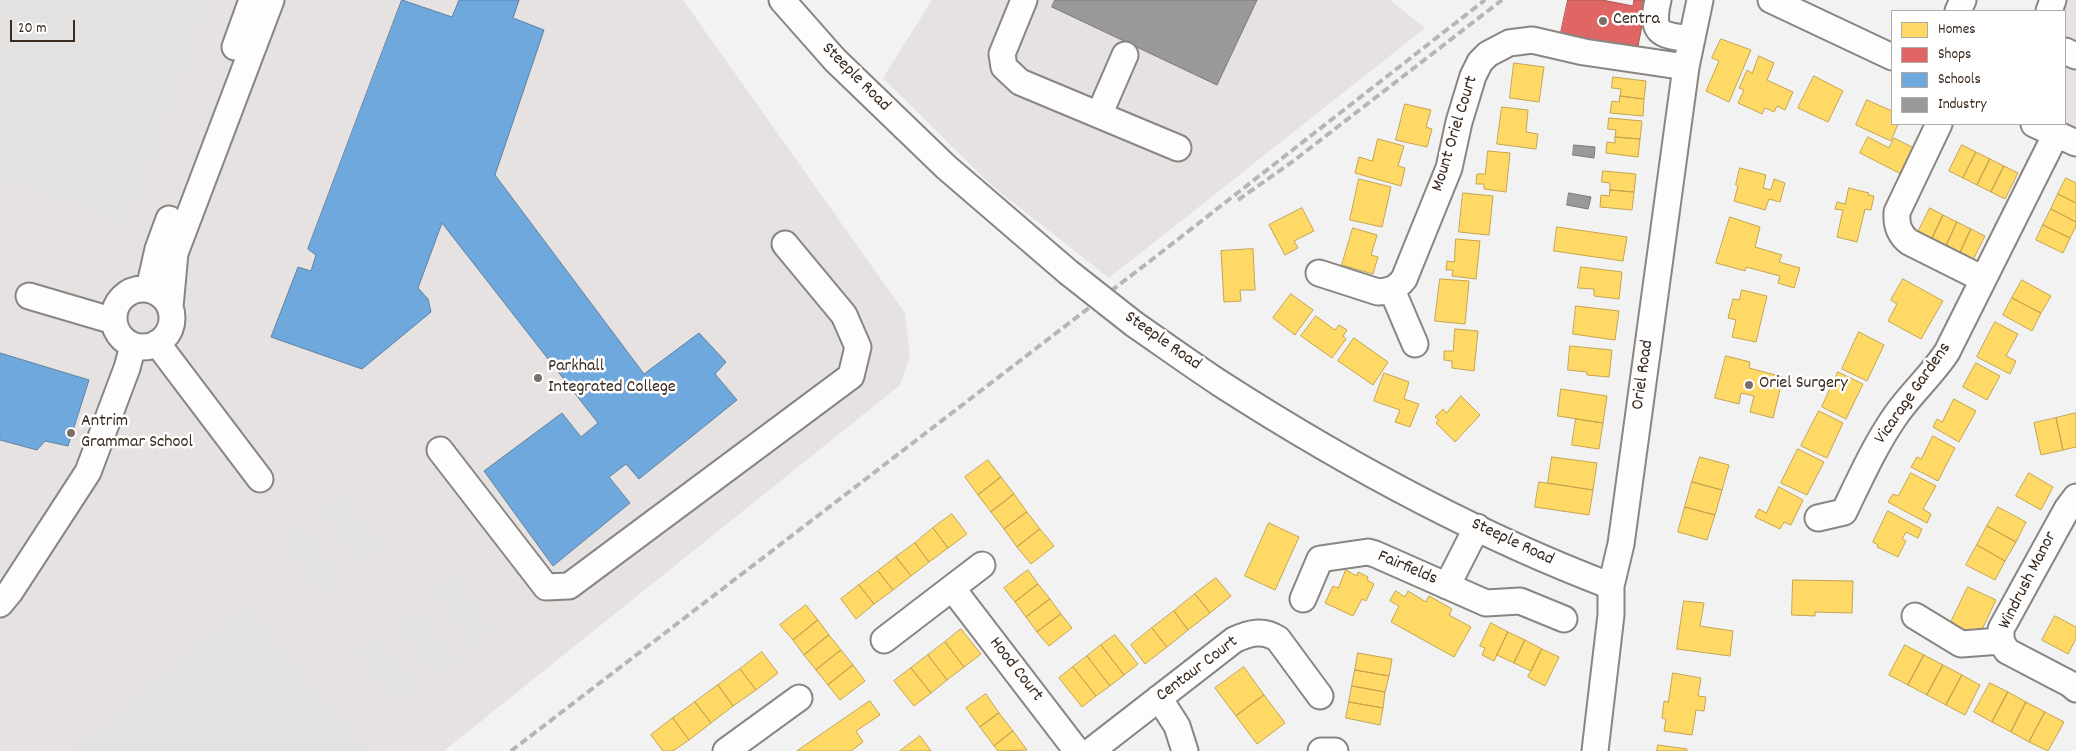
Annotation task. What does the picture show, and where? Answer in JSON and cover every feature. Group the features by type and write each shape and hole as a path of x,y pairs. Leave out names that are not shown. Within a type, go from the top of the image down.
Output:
{"street":[{"path":"149,289 158,249 252,0"},
{"path":"0,604 10,592 88,472 127,368 145,345 169,331 172,316 170,307 175,253 271,0"},
{"name":"Steeple Road","path":"782,0 835,60 946,167 1068,272 1134,324 1220,384 1397,488 1477,528 1581,575 1611,586"},
{"path":"1024,0 1002,54 1004,68 1020,82 1178,148"},
{"path":"1658,0 1654,16 1655,24 1660,32 1668,36 1692,39"},
{"name":"Oriel Road","path":"1595,751 1611,615 1611,586 1621,544 1686,67 1700,0"},
{"path":"1771,0 1891,57"},
{"name":"Mount Oriel Court","path":"1392,290 1398,287 1404,280 1448,168 1473,76 1480,62 1488,54 1509,43 1532,40 1584,52 1686,67"},
{"path":"1099,115 1125,55"},
{"path":"1939,125 1897,212 1898,228 1909,242 1983,279"},
{"name":"Vicarage Gardens","path":"1818,518 1844,512 1887,428 1912,393 1940,363 2055,134"},
{"path":"440,450 546,587 570,586 851,376 858,347 844,315 785,244"},
{"path":"1319,273 1378,292 1392,290 1414,344"},
{"path":"170,307 161,294 149,289 131,291 121,298 117,305 114,321 118,334 123,340 145,345 260,479"},
{"path":"29,296 114,321"},
{"name":"Windrush Manor","path":"2076,497 2067,508 2002,629 2001,641 2006,651 2070,684 2076,689"},
{"name":"Fairfields","path":"1447,586 1477,528"},
{"name":"Fairfields","path":"1303,599 1320,559 1368,552 1486,603 1520,601 1564,619"},
{"path":"884,640 982,565"},
{"name":"Hood Court","path":"952,588 1077,751"},
{"name":"Windrush Manor","path":"1915,616 1962,644 2001,641"},
{"name":"Centaur Court","path":"1091,751 1234,640 1246,634 1259,632 1270,634 1278,640 1320,696"},
{"path":"740,747 799,698"},
{"path":"1160,698 1179,731 1185,751"},
{"path":"1321,751 1335,751"}],"shaded area":[{"name":"Parkhall Integrated College","path":"0,0 683,0 905,313 910,357 900,385 444,751 0,751"},
{"path":"0,0 214,0 131,227 0,181"},
{"path":"932,0 1390,0 1425,28 1109,278 991,185 883,78"},
{"path":"2046,0 2076,0 2076,130 2066,125 2066,10 2041,10"},
{"path":"343,490 389,549 362,570 316,511"},
{"path":"303,519 349,578 322,599 276,540"},
{"path":"454,571 500,630 473,651 427,592"},
{"path":"246,600 367,744 359,751 68,751"},
{"path":"417,602 463,661 436,682 390,623"},
{"path":"379,630 425,689 398,711 352,651"}],"building: Homes":[{"path":"1721,39 1751,50 1729,102 1706,91 1719,61 1712,58"},
{"path":"1759,56 1774,63 1767,80 1793,92 1785,110 1777,106 1774,112 1765,108 1762,114 1738,103 1744,90 1739,88 1747,70 1752,73"},
{"path":"1514,63 1544,67 1539,102 1510,98"},
{"path":"1814,76 1843,91 1828,122 1798,108"},
{"path":"1613,77 1646,81 1644,99 1620,96 1621,89 1612,88"},
{"path":"1620,96 1644,99 1643,116 1610,113 1612,101 1619,102"},
{"path":"1867,100 1891,111 1891,125 1898,125 1891,141 1856,125"},
{"path":"1405,104 1431,110 1426,127 1432,129 1427,147 1396,140"},
{"path":"1502,107 1528,110 1526,132 1538,134 1536,149 1497,144"},
{"path":"1609,118 1642,121 1640,139 1615,137 1616,130 1608,129"},
{"path":"1615,137 1640,139 1638,157 1606,153 1607,142 1615,143"},
{"path":"1868,137 1889,148 1894,138 1914,148 1901,174 1860,153"},
{"path":"1378,139 1404,146 1398,166 1405,168 1401,186 1355,173 1359,157 1372,161"},
{"path":"1962,145 1976,152 1963,178 1949,171"},
{"path":"1488,151 1510,153 1506,192 1484,189 1484,184 1476,184 1477,174 1485,174"},
{"path":"1976,152 1990,159 1977,185 1963,178"},
{"path":"1990,159 2004,166 1991,192 1977,185"},
{"path":"2004,166 2018,173 2005,199 1991,192"},
{"path":"1740,168 1766,175 1763,188 1771,190 1774,179 1785,183 1780,202 1769,199 1765,210 1734,201"},
{"path":"1603,171 1636,174 1634,192 1610,190 1610,183 1602,182"},
{"path":"2066,178 2076,183 2076,203 2058,194"},
{"path":"1359,179 1391,187 1382,227 1350,220"},
{"path":"1849,188 1874,196 1871,210 1865,209 1857,242 1837,237 1843,210 1835,209 1837,202 1845,204"},
{"path":"1610,190 1634,192 1632,210 1600,207 1601,195 1609,196"},
{"path":"1463,193 1493,196 1489,235 1459,232"},
{"path":"2058,194 2076,203 2076,222 2051,209"},
{"path":"1302,208 1314,231 1294,241 1298,248 1285,255 1269,225"},
{"path":"1930,208 1943,215 1931,241 1917,234"},
{"path":"2051,209 2076,222 2070,238 2043,225"},
{"path":"1943,215 1957,222 1945,248 1931,241"},
{"path":"1730,217 1760,227 1755,247 1782,255 1779,262 1800,268 1794,288 1778,283 1780,276 1746,267 1745,271 1716,263"},
{"path":"1957,222 1971,229 1959,255 1945,248"},
{"path":"2043,225 2070,238 2063,253 2036,240"},
{"path":"1557,227 1627,237 1623,261 1554,251"},
{"path":"1353,228 1377,235 1371,255 1378,257 1373,274 1342,265"},
{"path":"1971,229 1985,236 1972,262 1959,255"},
{"path":"1456,239 1480,241 1476,279 1452,276 1453,270 1446,270 1447,261 1454,262"},
{"path":"1253,249 1255,290 1240,290 1241,301 1224,302 1221,251"},
{"path":"1581,267 1622,272 1619,299 1594,296 1594,289 1578,288"},
{"path":"1440,279 1469,281 1465,324 1435,321"},
{"path":"1903,279 1943,301 1921,339 1888,321 1897,304 1891,300"},
{"path":"2022,280 2051,296 2041,313 2012,298"},
{"path":"1742,290 1767,296 1756,342 1732,337 1736,320 1728,318 1733,299 1739,300"},
{"path":"1291,294 1313,310 1295,335 1273,318"},
{"path":"2012,298 2041,313 2032,331 2003,315"},
{"path":"1576,306 1619,311 1615,340 1573,334"},
{"path":"1316,316 1335,330 1339,325 1347,330 1343,336 1346,339 1332,358 1301,336"},
{"path":"1995,322 2018,334 2006,356 2016,361 2010,374 1977,357"},
{"path":"1455,329 1478,331 1474,371 1452,368 1452,361 1444,360 1444,351 1453,351"},
{"path":"1859,332 1884,345 1867,381 1842,369"},
{"path":"1354,338 1388,362 1373,385 1338,361"},
{"path":"1570,346 1612,350 1609,377 1587,375 1587,372 1568,370"},
{"name":"Oriel Surgery","path":"1726,356 1750,362 1749,368 1783,377 1773,418 1750,412 1754,396 1741,393 1739,404 1715,398"},
{"path":"1976,363 2000,376 1987,400 1963,387"},
{"path":"1838,372 1863,384 1846,419 1822,407"},
{"path":"1384,373 1409,382 1404,399 1419,404 1410,427 1395,422 1400,410 1374,401"},
{"path":"1561,389 1607,396 1603,423 1558,416"},
{"path":"1461,396 1480,415 1455,442 1436,423 1439,420 1435,417 1443,409 1446,413"},
{"path":"1954,399 1976,411 1959,442 1933,427 1937,419 1942,422"},
{"path":"1819,411 1843,423 1827,458 1801,446"},
{"path":"2076,413 2076,447 2063,450 2056,418"},
{"path":"2056,418 2063,450 2041,455 2034,423"},
{"path":"1576,419 1603,423 1599,449 1572,445"},
{"path":"1933,436 1955,448 1938,481 1911,467 1917,457 1921,459"},
{"path":"1798,449 1824,462 1807,495 1781,483"},
{"path":"1552,457 1597,463 1593,490 1548,483"},
{"path":"1700,457 1729,465 1722,490 1692,482"},
{"path":"988,460 1001,477 978,495 965,477"},
{"path":"1911,473 1936,486 1923,509 1931,514 1927,523 1888,502 1893,494 1898,496"},
{"path":"2029,473 2053,487 2041,510 2016,496"},
{"path":"1001,477 1014,494 991,512 978,495"},
{"path":"1539,482 1593,490 1589,515 1535,507"},
{"path":"1692,482 1722,490 1715,515 1685,507"},
{"path":"1779,487 1803,500 1791,525 1784,522 1780,529 1755,517 1759,509 1766,513"},
{"path":"1014,494 1027,512 1004,529 991,512"},
{"path":"1685,507 1715,515 1707,540 1678,532"},
{"path":"1998,507 2026,522 2016,542 1987,526"},
{"path":"1888,511 1922,529 1918,538 1906,532 1902,539 1906,541 1898,557 1877,547 1878,545 1873,542"},
{"path":"1027,512 1040,529 1017,547 1004,529"},
{"path":"952,514 967,534 948,548 933,528"},
{"path":"1269,523 1299,537 1275,590 1245,576"},
{"path":"1987,526 2016,542 2005,561 1977,545"},
{"path":"933,528 948,548 929,562 915,543"},
{"path":"1040,529 1054,546 1031,564 1017,547"},
{"path":"915,543 929,562 911,576 896,557"},
{"path":"1977,545 2005,561 1995,580 1966,565"},
{"path":"896,557 911,576 893,590 878,571"},
{"path":"1028,570 1038,584 1015,602 1004,588"},
{"path":"1346,570 1357,576 1358,572 1368,577 1367,580 1374,584 1366,601 1362,599 1353,616 1325,603 1333,586 1338,588"},
{"path":"878,571 893,590 874,604 859,585"},
{"path":"1216,578 1231,596 1210,613 1195,594"},
{"path":"1793,580 1853,581 1852,613 1815,612 1815,616 1792,615"},
{"path":"1038,584 1050,599 1026,617 1015,602"},
{"path":"859,585 874,604 856,619 841,599"},
{"path":"1968,587 1996,600 1978,638 1950,624"},
{"path":"1396,591 1405,597 1408,591 1426,602 1429,596 1452,609 1449,615 1471,627 1454,657 1391,622 1399,606 1390,601"},
{"path":"1195,594 1210,613 1188,630 1174,611"},
{"path":"1050,599 1061,614 1037,632 1026,617"},
{"path":"1684,601 1704,603 1700,626 1733,631 1730,656 1677,649"},
{"path":"806,605 818,620 793,640 780,625"},
{"path":"1174,611 1188,630 1167,647 1152,628"},
{"path":"1061,614 1072,628 1049,646 1037,632"},
{"path":"2055,616 2076,627 2076,639 2068,654 2042,640"},
{"path":"818,620 829,635 804,655 793,640"},
{"path":"1491,623 1508,632 1494,661 1482,655 1485,648 1480,646"},
{"path":"1152,628 1167,647 1145,664 1131,645"},
{"path":"961,629 981,654 964,667 945,642"},
{"path":"1508,632 1525,640 1514,663 1497,655"},
{"path":"829,635 841,650 816,670 804,655"},
{"path":"1115,635 1138,664 1124,675 1101,645"},
{"path":"1525,640 1542,649 1531,671 1514,663"},
{"path":"945,642 964,667 947,680 928,655"},
{"path":"1101,645 1124,675 1110,686 1087,656"},
{"path":"1905,645 1924,655 1908,685 1889,675"},
{"path":"1542,649 1559,657 1545,686 1528,677"},
{"path":"841,650 853,665 828,685 816,670"},
{"path":"762,652 778,673 756,690 740,669"},
{"path":"1358,653 1392,659 1389,676 1355,670"},
{"path":"928,655 947,680 931,693 911,668"},
{"path":"1924,655 1943,665 1927,695 1908,685"},
{"path":"1087,656 1110,686 1096,696 1073,667"},
{"path":"853,665 865,681 840,700 828,685"},
{"path":"1943,665 1962,675 1946,705 1927,695"},
{"path":"1073,667 1096,696 1082,707 1059,678"},
{"path":"1244,667 1264,695 1236,716 1215,688"},
{"path":"911,668 931,693 914,706 894,681"},
{"path":"740,669 756,690 733,706 718,685"},
{"path":"1355,670 1389,676 1385,692 1352,686"},
{"path":"1673,673 1701,678 1698,696 1706,697 1704,711 1696,710 1692,735 1664,731 1666,719 1662,718 1664,701 1668,702"},
{"path":"1962,675 1980,685 1965,715 1946,705"},
{"path":"1990,683 2008,692 1992,722 1974,712"},
{"path":"718,685 733,706 711,723 695,702"},
{"path":"1352,686 1385,692 1383,708 1349,702"},
{"path":"2008,692 2026,702 2011,732 1992,722"},
{"path":"986,694 999,713 980,727 966,708"},
{"path":"1264,695 1285,723 1257,744 1236,716"},
{"path":"870,701 880,715 856,731 863,742 851,751 797,751"},
{"path":"695,702 711,723 689,740 673,718"},
{"path":"1349,702 1383,708 1380,725 1346,718"},
{"path":"2026,702 2045,712 2029,742 2011,732"},
{"path":"2045,712 2064,722 2048,751 2029,742"},
{"path":"999,713 1013,731 994,746 980,727"},
{"path":"673,718 689,740 673,751 663,751 651,735"},
{"path":"1013,731 1027,750 998,751 994,746"},
{"path":"920,736 931,751 900,751"},
{"path":"1658,745 1687,749 1687,751 1657,751"}],"building: Shops":[{"name":"Centra","path":"1568,0 1602,0 1633,6 1634,0 1647,0 1637,51 1560,37"}],"building: Schools":[{"path":"402,0 452,17 459,0 519,0 513,18 544,30 495,175 644,374 699,333 726,362 715,374 737,400 639,479 626,464 609,477 630,503 553,566 484,471 562,413 581,437 598,423 442,223 418,288 428,299 431,312 362,369 271,337 298,267 311,271 316,255 308,249"},
{"path":"0,353 89,380 68,446 45,441 37,450 0,440"}],"building: Industry":[{"path":"1055,0 1257,0 1217,85 1052,7"},
{"path":"1574,145 1595,147 1594,158 1573,155"},
{"path":"1569,193 1591,197 1588,209 1567,205"}],"railway":[{"path":"511,751 1154,258 1485,0"},
{"path":"1238,200 1292,162 1502,0"}],"place":[{"name":"Centra","path":"1603,21"},
{"name":"Parkhall Integrated College","path":"538,378"},
{"name":"Oriel Surgery","path":"1749,385"},
{"name":"Antrim Grammar School","path":"71,433"}]}
